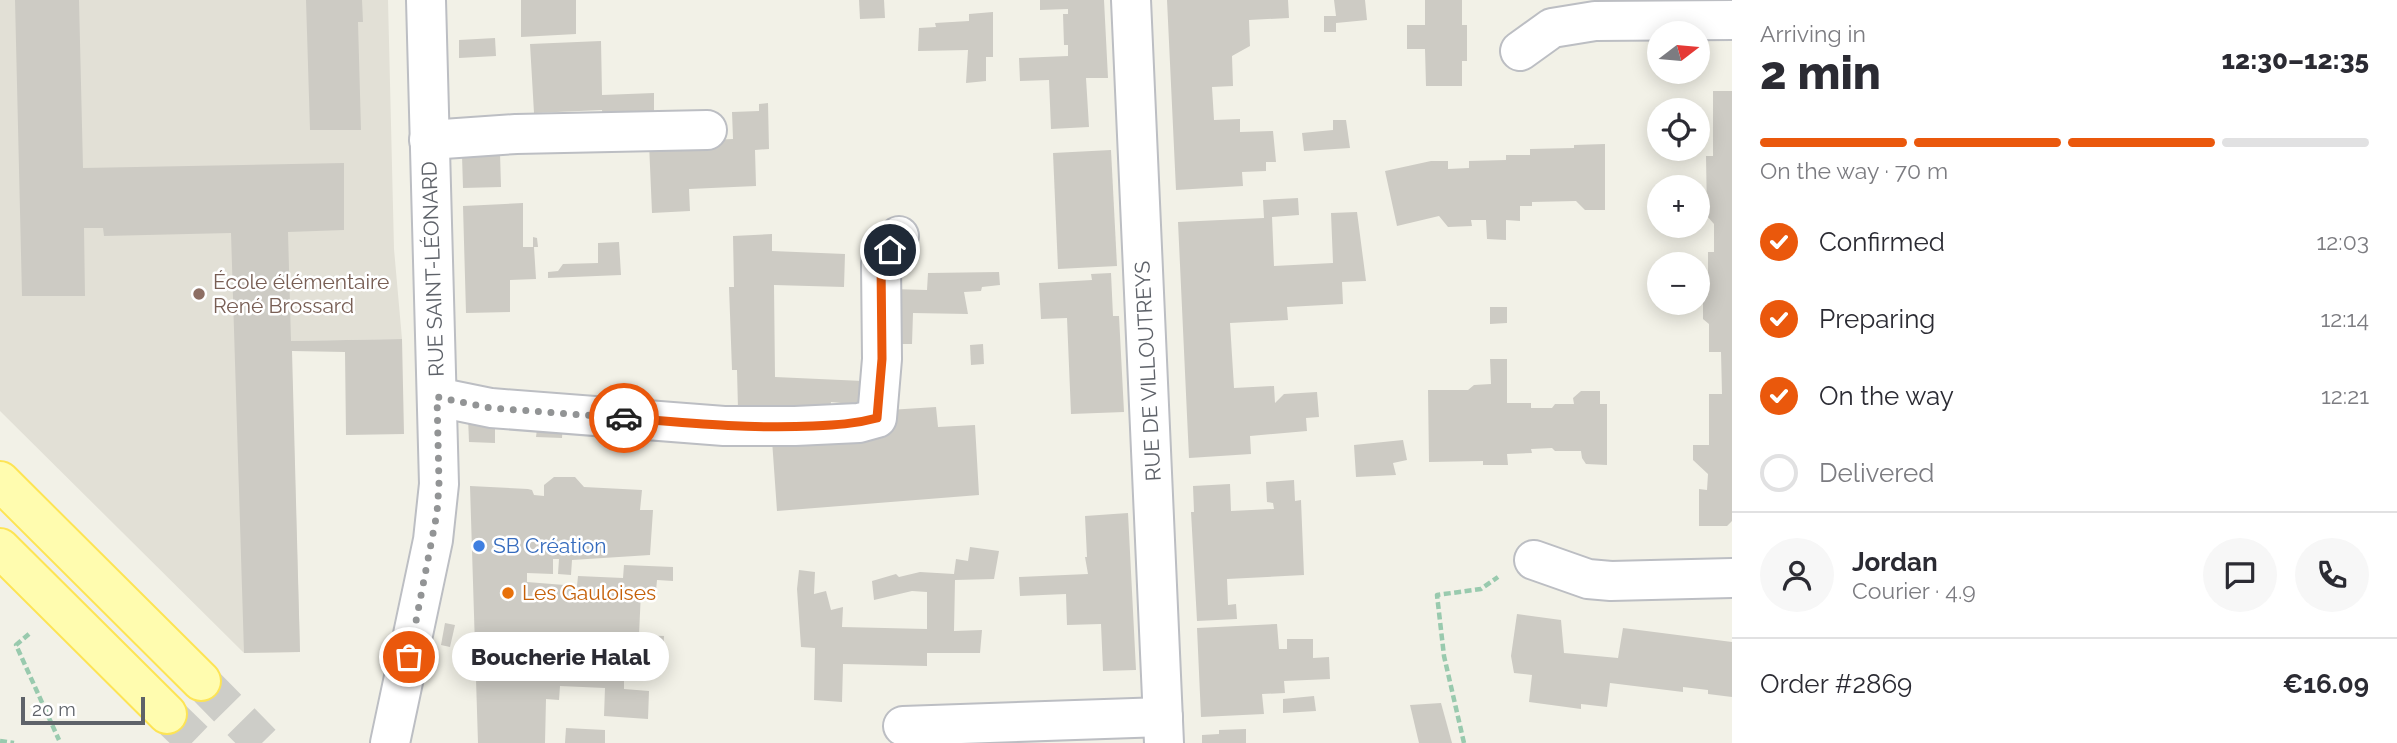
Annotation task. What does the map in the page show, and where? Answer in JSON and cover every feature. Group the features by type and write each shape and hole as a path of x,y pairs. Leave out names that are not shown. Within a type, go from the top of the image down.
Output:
{"main road":[{"path":"0,481 201,681"},
{"path":"0,548 167,714"}],"street":[{"name":"RUE SAINT-LÉONARD","path":"390,743 415,633 437,513 439,484 426,0"},
{"name":"RUE DE VILLOUTREYS","path":"1131,0 1164,730"},
{"path":"1520,51 1552,28 1595,22 1732,20"},
{"path":"429,140 516,134 707,130"},
{"path":"437,397 491,408 724,426 846,424 877,418 882,359 881,263 899,236"},
{"path":"1534,560 1588,579 1611,581 1732,578"},
{"path":"903,726 1164,730"}],"path":[{"path":"1464,743 1444,656 1437,595 1481,589"},
{"path":"29,633 16,645 59,740"},
{"path":"0,741 14,743"}],"shaded area":[{"name":"École élémentaire René Brossard","path":"0,0 388,0 394,249 402,339 291,341 300,652 244,653 0,411"}],"building":[{"path":"15,0 79,0 83,168 344,163 344,230 288,232 291,341 402,339 404,434 346,435 345,352 292,351 300,652 244,653 231,233 104,236 103,228 84,228 85,296 22,296"},
{"path":"306,0 362,0 363,22 358,22 361,130 310,130"},
{"path":"521,0 576,0 576,34 521,37"},
{"path":"859,0 884,0 885,18 860,19"},
{"path":"1040,0 1104,0 1108,78 1086,78 1089,127 1051,129 1049,80 1020,81 1019,58 1068,56 1068,45 1064,45 1063,14 1068,14 1068,9 1040,10"},
{"path":"1167,0 1288,0 1289,18 1249,20 1250,46 1232,56 1233,86 1212,87 1214,120 1240,119 1240,132 1273,131 1276,162 1266,162 1266,171 1242,172 1243,186 1176,190"},
{"path":"1334,0 1365,0 1367,20 1336,23 1336,32 1324,32 1324,16 1336,16"},
{"path":"1425,0 1462,0 1462,25 1467,25 1467,61 1462,61 1462,86 1426,86 1425,49 1407,49 1407,25 1425,25"},
{"path":"993,12 993,57 986,57 986,81 966,83 968,50 918,51 919,28 936,27 935,23 969,21 969,14"},
{"path":"495,38 496,56 459,58 459,40"},
{"path":"601,41 602,95 654,93 654,116 603,118 602,110 534,113 530,44"},
{"path":"1713,91 1732,91 1732,521 1727,526 1699,526 1699,489 1707,490 1708,474 1693,460 1693,445 1709,445 1709,394 1722,394 1721,352 1709,352 1709,324 1703,319 1703,315 1710,315 1710,252 1714,252 1714,224 1710,219 1710,175 1706,175 1706,161 1710,161 1710,156 1713,156"},
{"path":"768,103 769,149 755,150 756,186 689,189 690,211 652,213 649,143 733,139 732,112 759,111 759,104"},
{"path":"1333,120 1346,120 1350,148 1304,151 1302,133 1333,130"},
{"path":"1605,144 1605,210 1585,210 1576,201 1532,202 1532,206 1520,206 1520,221 1506,220 1506,240 1487,239 1486,220 1471,220 1472,226 1448,227 1439,216 1397,226 1385,171 1431,161 1448,161 1448,169 1469,168 1469,161 1506,160 1506,155 1530,155 1530,149"},
{"path":"1111,150 1117,266 1058,269 1053,153"},
{"path":"500,153 501,187 463,188 462,155"},
{"path":"1298,198 1299,215 1272,217 1274,266 1333,263 1331,213 1357,212 1366,281 1342,282 1343,304 1287,307 1288,320 1230,323 1234,388 1274,386 1275,403 1284,394 1317,392 1319,417 1306,418 1307,431 1250,436 1251,454 1189,458 1178,222 1264,218 1263,200"},
{"path":"523,203 523,247 533,247 533,237 537,238 538,247 534,247 536,279 510,280 510,312 466,313 463,206"},
{"path":"772,234 772,251 845,254 844,287 774,285 775,377 863,381 863,408 841,407 841,403 831,402 830,414 738,409 737,370 732,370 729,287 734,287 733,236"},
{"path":"619,242 621,275 548,278 548,272 558,271 563,264 598,263 598,243"},
{"path":"999,272 1000,285 982,287 981,291 964,292 968,314 913,313 912,344 890,344 891,289 927,290 928,273"},
{"path":"1111,273 1113,316 1119,316 1124,412 1071,414 1067,318 1041,319 1039,283 1092,280 1091,274"},
{"path":"1490,307 1507,307 1507,323 1490,324"},
{"path":"983,344 984,364 971,365 970,345"},
{"path":"1490,359 1507,359 1507,403 1531,403 1531,408 1552,408 1555,404 1574,404 1573,398 1581,391 1600,391 1600,404 1607,404 1607,465 1586,464 1581,451 1555,451 1552,448 1531,449 1532,453 1507,454 1508,465 1483,465 1483,461 1429,462 1428,390 1468,390 1474,385 1491,384"},
{"path":"936,407 938,427 975,425 979,495 777,511 772,440 889,410"},
{"path":"468,417 495,418 495,443 469,442"},
{"path":"538,420 563,421 562,438 536,437"},
{"path":"1403,440 1407,460 1393,463 1396,475 1356,477 1354,445"},
{"path":"554,477 575,477 584,487 642,490 640,510 653,510 650,555 572,560 571,575 558,574 559,559 553,559 553,574 527,573 527,582 577,586 578,576 623,578 624,565 673,567 673,581 657,580 656,591 641,591 639,635 664,636 663,655 514,648 514,643 499,642 499,659 624,666 624,689 649,691 648,719 604,716 605,688 560,686 559,700 546,699 545,743 478,743 470,486 528,489 532,490 534,495 544,496 544,485"},
{"path":"1294,480 1295,501 1301,500 1304,575 1227,579 1228,605 1236,604 1237,619 1197,621 1191,512 1194,512 1193,486 1230,484 1231,511 1274,509 1273,503 1267,502 1266,482"},
{"path":"1128,513 1136,670 1103,671 1101,624 1067,625 1066,594 1020,596 1019,577 1088,574 1085,557 1085,516"},
{"path":"970,547 999,551 994,579 955,580 954,631 982,630 980,653 927,653 927,666 843,664 842,702 814,700 815,648 801,647 797,589 799,570 815,572 814,594 826,591 831,610 843,607 842,627 927,629 927,592 912,591 874,600 872,581 896,574 899,577 920,572 954,574 956,559 968,561"},
{"path":"1517,614 1561,620 1564,653 1618,658 1623,628 1732,642 1732,697 1683,687 1683,692 1610,683 1607,707 1581,704 1581,709 1529,702 1532,675 1514,673 1511,656"},
{"path":"445,623 455,625 450,647 441,645"},
{"path":"1277,624 1279,649 1287,649 1287,639 1313,639 1313,658 1329,657 1330,679 1284,681 1285,693 1262,694 1264,714 1201,717 1197,628"},
{"path":"1314,696 1316,711 1283,713 1283,699"},
{"path":"1441,703 1452,743 1419,743 1410,705"},
{"path":"566,728 605,730 605,743 565,743"},
{"path":"1246,729 1246,743 1202,743 1202,735 1219,734 1219,730"}],"tunnel":[{"path":"201,681 262,743"},
{"path":"167,714 197,743"}],"way so far":[{"path":"409,657 437,513 437,397 491,408 624,418"}],"place":[{"name":"École élémentaire René Brossard","path":"199,294"},
{"name":"SB Création","path":"479,546"},
{"name":"Les Gauloises","path":"508,593"},
{"name":"Boucherie Halal","path":"409,657"}],"route":[{"path":"624,418 724,426 859,423 877,418 882,359 881,263 890,250"}]}
